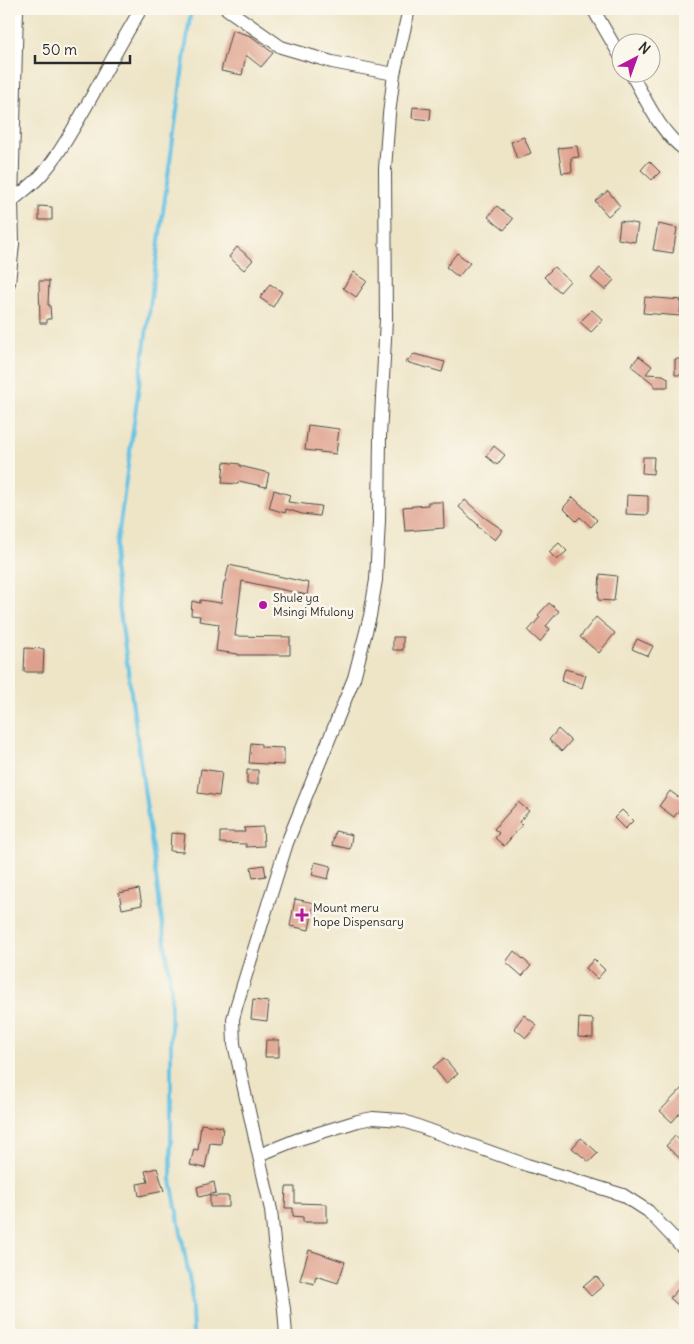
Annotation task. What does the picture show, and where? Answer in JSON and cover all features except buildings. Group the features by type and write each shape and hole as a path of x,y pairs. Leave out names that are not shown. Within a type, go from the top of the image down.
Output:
{"street":[{"path":"9,283 13,244 12,201 16,9"},
{"path":"12,201 33,184 54,158 86,107 105,70 141,9"},
{"path":"227,9 281,47 332,62 394,74"},
{"path":"286,1335 284,1310 274,1252 271,1210 234,1044 234,1019 247,970 287,843 354,678 370,616 376,580 386,319 385,169 394,74 408,9"},
{"path":"593,9 612,42"},
{"path":"636,82 662,126 671,138 685,150"},
{"path":"259,1155 296,1140 358,1121 373,1118 401,1120 527,1165 623,1195 648,1211 685,1250"}],"waterway":[{"path":"191,9 114,567 171,987 171,1180 191,1287 193,1335"}],"place":[{"name":"Shule ya Msingi Mfulony","path":"263,605"},
{"name":"Mount meru hope Dispensary","path":"302,915"}]}
